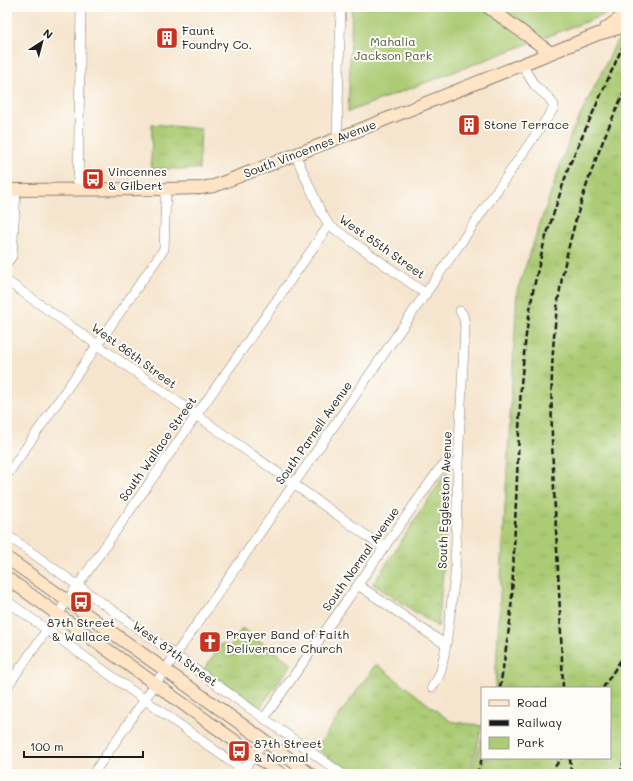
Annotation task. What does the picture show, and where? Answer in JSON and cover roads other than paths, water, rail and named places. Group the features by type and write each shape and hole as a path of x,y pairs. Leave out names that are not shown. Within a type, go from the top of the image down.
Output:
{"street":[{"path":"78,190 81,7"},
{"path":"336,138 341,7"},
{"path":"488,7 551,53"},
{"name":"South Vincennes Avenue","path":"598,34 619,19 626,17"},
{"name":"South Vincennes Avenue","path":"11,190 166,189 214,186 598,34 626,26"},
{"name":"South Parnell Avenue","path":"92,774 550,115 554,105 548,97 535,86 522,65"},
{"name":"West 85th Street","path":"295,154 328,225 426,294"},
{"path":"7,475 164,249 166,189"},
{"path":"7,263 12,256 11,190"},
{"name":"South Wallace Street","path":"7,687 328,225"},
{"name":"West 86th Street","path":"7,281 384,548"},
{"name":"South Eggleston Avenue","path":"432,687 441,671 455,576 458,463 465,326 463,315 460,311"},
{"name":"South Normal Avenue","path":"264,718 438,471 443,466 458,463"},
{"name":"West 87th Street","path":"7,535 342,774"},
{"name":"West 87th Street","path":"7,558 310,774"},
{"path":"7,578 281,774"},
{"path":"358,584 446,645"},
{"path":"7,601 244,773 264,740"}],"railway":[{"path":"500,687 510,622 521,384 526,335 533,291 544,243 569,166 626,39"},
{"path":"563,687 552,441 552,371 555,325 559,294 572,233 601,145 626,88"},
{"path":"604,687 626,652"},
{"path":"620,774 626,753"},
{"path":"477,774 482,759"},
{"path":"550,774 560,759"},
{"path":"570,759 571,774"}],"place":[{"name":"Faunt Foundry Co.","path":"167,38"},
{"name":"Stone Terrace","path":"469,125"},
{"name":"Vincennes & Gilbert","path":"93,179"},
{"name":"87th Street & Wallace","path":"81,602"},
{"name":"Prayer Band of Faith Deliverance Church","path":"210,642"},
{"name":"87th Street & Normal","path":"239,751"}],"park label":[{"name":"Mahalia Jackson Park","path":"393,49"}]}
